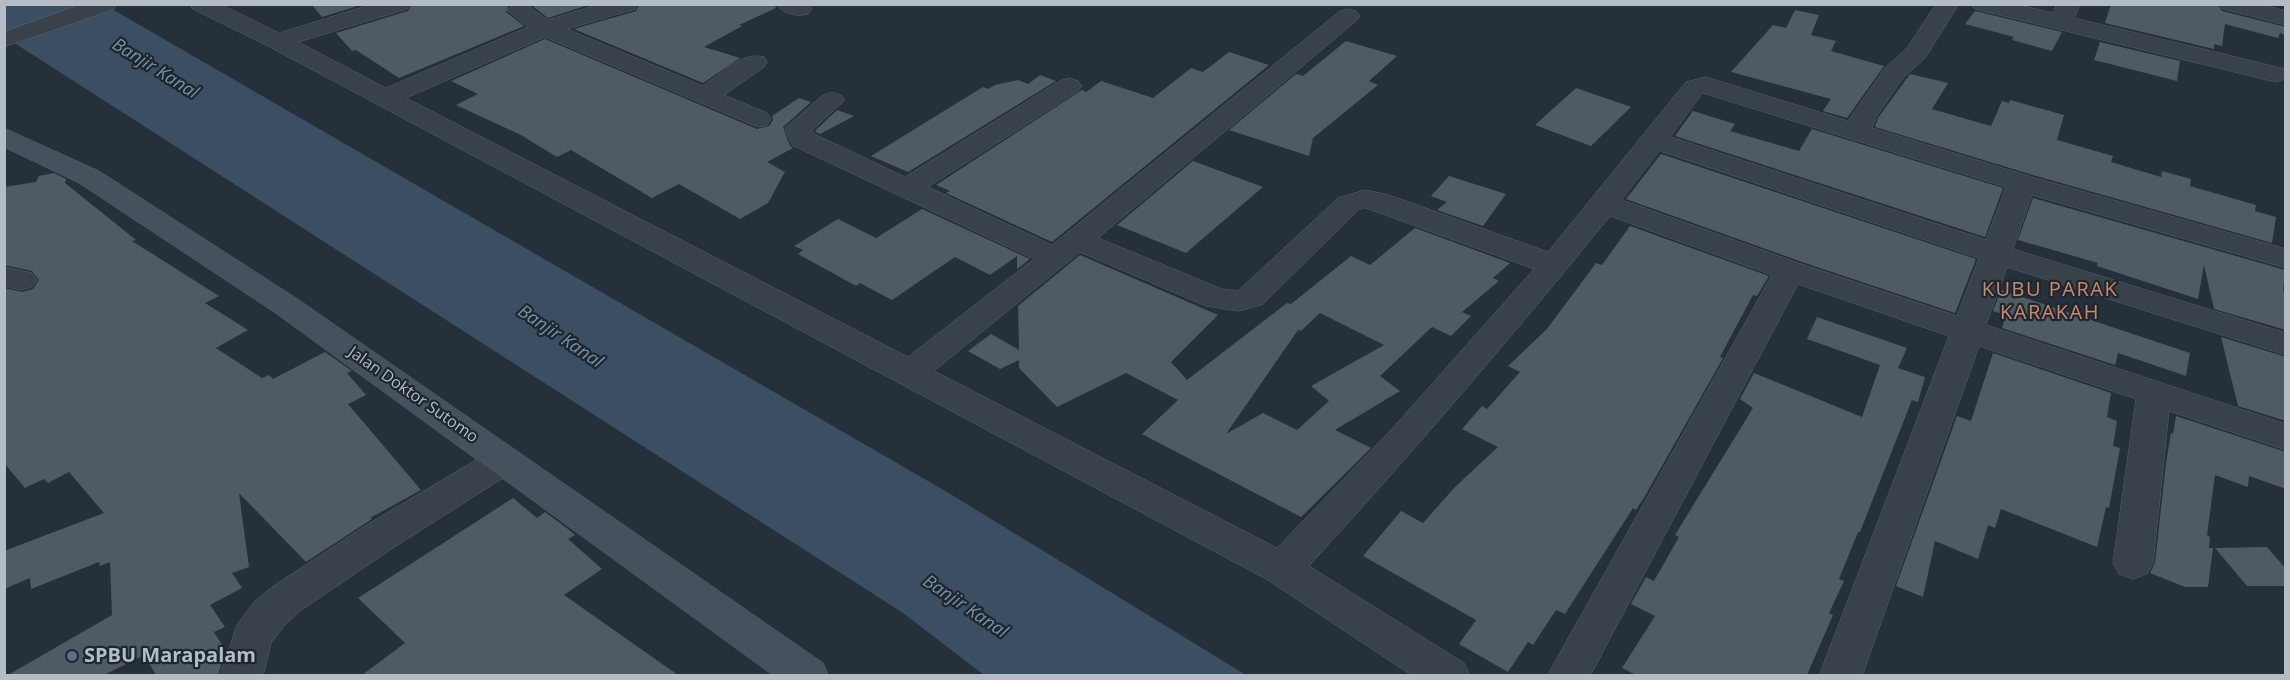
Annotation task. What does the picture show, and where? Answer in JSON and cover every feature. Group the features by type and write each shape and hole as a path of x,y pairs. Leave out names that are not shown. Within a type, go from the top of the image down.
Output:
{"street":[{"path":"4,40 106,4"},
{"path":"201,4 277,41 1282,569 1449,675"},
{"path":"277,41 399,4"},
{"path":"385,98 545,28 627,4"},
{"path":"1858,130 1863,117 1894,73 1916,53 1948,4"},
{"path":"1983,4 2065,13 2276,74"},
{"path":"2231,4 2286,18"},
{"path":"519,10 545,28 758,119"},
{"path":"910,373 1066,249 1348,16"},
{"path":"705,96 755,62"},
{"path":"1282,569 1405,438 1505,324 1604,204 1695,87 1701,84 1858,130 2022,183 2286,259"},
{"path":"908,188 1069,86"},
{"path":"832,100 798,128 802,139 908,188 1066,249 1217,299 1239,301 1252,297 1348,204 1365,199 1379,201 1553,265"},
{"name":"Jalan Doktor Sutomo","path":"4,136 89,177 285,304 808,675"},
{"path":"1654,140 1995,253 2286,344"},
{"path":"1840,675 1970,330 1995,253 2022,183"},
{"path":"1604,204 1790,271 2286,437"},
{"path":"1568,675 1790,271"},
{"path":"2133,563 2154,393"},
{"path":"241,675 252,637 269,614 286,599 379,537 504,460"}],"water":[{"name":"Banjir Kanal","path":"4,5 105,5 947,492 1246,675 984,675 903,613 5,37"}],"building":[{"path":"311,4 364,4 322,17"},
{"path":"412,4 509,4 506,12 524,26 399,78 356,50 352,51 336,33 408,11"},
{"path":"530,4 591,4 548,18"},
{"path":"640,4 774,4 776,8 739,25 742,26 704,47 740,58 703,83 574,29 636,11"},
{"path":"2111,4 2218,4 2222,11 2286,27 2286,35 2280,33 2278,38 2225,24 2222,46 2214,44 2214,49 2105,23"},
{"path":"1795,10 1819,15 1811,35 1836,41 1831,51 1884,66 1847,118 1823,111 1831,99 1731,72 1773,25 1786,28"},
{"path":"1975,11 2062,32 2052,51 2012,40 2014,37 1965,24"},
{"path":"545,39 757,129 769,126 773,120 772,116 799,98 811,102 783,127 790,146 793,148 767,162 785,172 768,203 740,219 679,184 652,198 571,150 557,157 521,135 456,105 478,94 451,81"},
{"path":"1346,41 1397,56 1369,81 1378,85 1313,138 1309,156 1229,130 1296,74 1303,76"},
{"path":"2100,42 2180,61 2177,81 2094,60"},
{"path":"1229,52 1269,65 1052,242 946,193 950,191 936,185 1082,90 1086,92 1101,81 1153,98 1191,68 1203,72"},
{"path":"1910,74 1948,83 1932,109 1991,126 2002,101 2009,103 2010,100 2064,115 2057,140 2113,156 2111,162 2161,177 2162,171 2191,179 2190,186 2256,205 2255,211 2276,217 2272,243 1875,127 1878,118"},
{"path":"1040,75 1056,81 908,172 871,156 983,87 988,89 995,85 1018,80 1028,84"},
{"path":"1576,88 1631,107 1591,146 1535,125"},
{"path":"837,110 854,116 820,134 815,131"},
{"path":"1693,111 1735,124 1730,131 1799,151 1812,129 2003,188 1985,237 1675,136"},
{"path":"1661,154 1976,259 1955,313 1802,262 1626,199"},
{"path":"1193,161 1263,187 1186,253 1117,225"},
{"path":"54,173 66,179 65,183 136,240 132,241 219,296 205,303 248,330 216,348 262,378 269,375 273,379 325,352 352,371 347,373 366,395 348,404 421,490 370,518 372,519 306,562 239,493 249,567 232,573 242,588 210,605 225,627 214,632 226,651 218,675 156,675 144,655 104,675 8,675 112,615 110,562 100,566 99,562 31,589 30,578 4,589 4,551 104,513 69,472 48,483 44,479 25,488 4,463 4,288 22,292 33,289 39,280 32,271 4,265 4,187 36,182 39,176"},
{"path":"1449,176 1506,194 1483,226 1437,210 1447,202 1431,196"},
{"path":"2033,198 2285,270 2283,291 2286,292 2286,330 2214,309 2204,265 2198,299 2097,266 2098,263 2018,240"},
{"path":"922,209 1030,259 1017,269 1017,256 990,275 955,257 892,300 860,283 856,286 798,254 803,250 794,246 838,219 876,238"},
{"path":"1630,226 1769,276 1757,296 1753,295 1720,357 1723,358 1636,510 1633,508 1565,614 1556,610 1533,645 1528,642 1508,672 1459,644 1476,620 1363,556 1401,511 1423,523 1455,487 1498,447 1462,429 1482,406 1487,409 1520,372 1508,366 1547,329 1596,263 1602,265"},
{"path":"1415,228 1510,263 1493,278 1499,281 1462,312 1471,316 1451,336 1432,327 1380,376 1400,391 1335,430 1371,448 1301,517 1142,434 1178,400 1126,373 1057,407 1019,368 1019,360 1000,369 968,351 991,334 1019,350 1018,306 1080,255 1218,315 1171,362 1187,380 1287,303 1291,304 1351,256 1370,265","holes":["1320,313 1384,345 1311,386 1329,401 1297,430 1263,413 1226,434 1298,330 1301,331"]},
{"path":"2001,290 2190,353 2186,376 2118,353 2115,365 2002,328 2006,315 1993,311"},
{"path":"1817,317 1907,348 1898,368 1925,377 1918,402 1912,400 1839,579 1844,581 1829,613 1833,615 1807,675 1636,675 1622,668 1655,616 1631,604 1646,577 1654,581 1679,537 1675,535 1753,408 1740,399 1754,373 1862,417 1880,365 1807,339"},
{"path":"2221,337 2286,357 2286,421 2238,406"},
{"path":"1993,353 2111,393 2107,417 2117,421 2113,446 2120,448 2109,508 2106,507 2097,547 2001,509 1995,528 1988,525 1978,559 1935,541 1923,597 1896,586 1957,416 1971,421"},
{"path":"2176,416 2286,452 2286,489 2249,476 2248,487 2215,475 2207,535 2210,537 2209,548 2213,548 2208,587 2185,587 2150,573 2155,563 2166,463"},
{"path":"513,498 537,518 545,512 568,529 575,535 568,539 602,569 564,595 678,675 362,675 405,643 358,598"},
{"path":"2267,547 2286,569 2286,586 2247,586 2215,548"}],"place":[{"name":"SPBU Marapalam","path":"72,656"}],"district":[{"name":"KUBU PARAK KARAKAH","path":"2050,302"}]}
